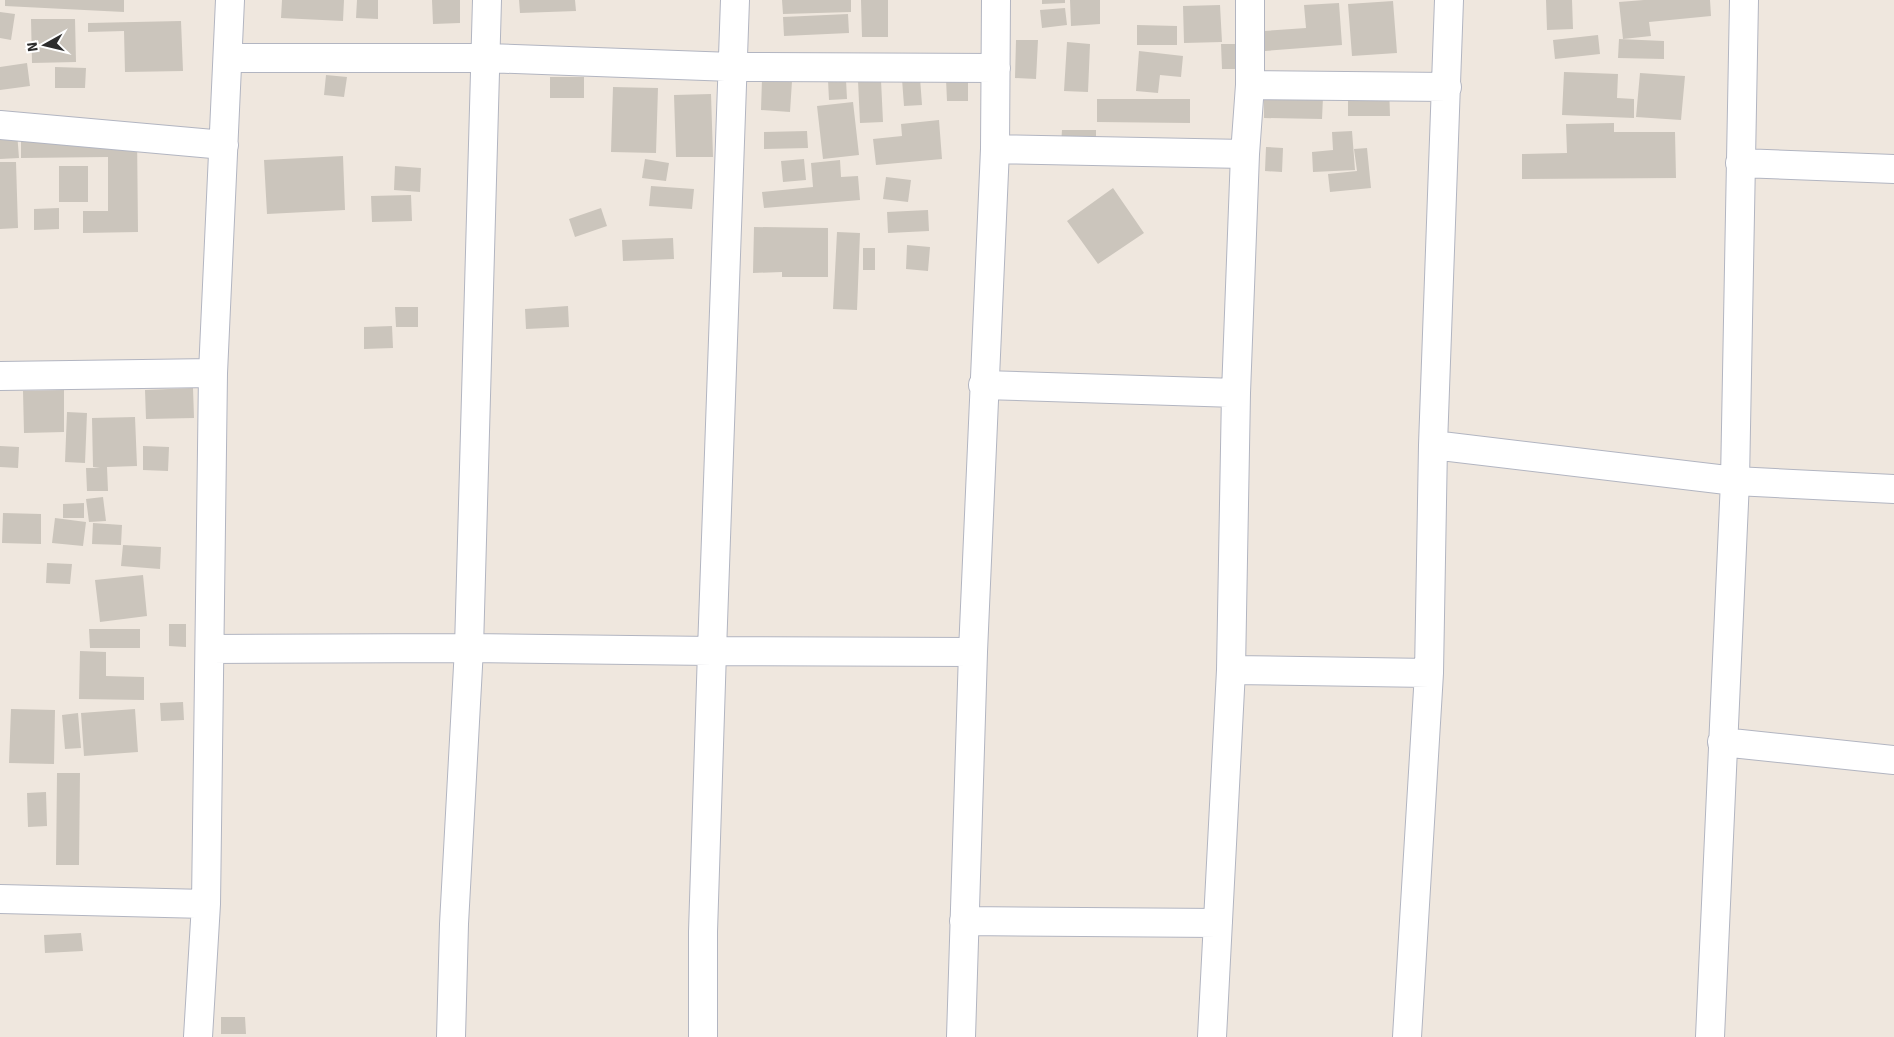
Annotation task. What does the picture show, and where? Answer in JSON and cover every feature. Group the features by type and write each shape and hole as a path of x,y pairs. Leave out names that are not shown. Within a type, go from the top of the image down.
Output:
{"street":[{"path":"198,1037 206,904 212,373 230,0"},
{"path":"451,1037 454,924 469,648 488,0"},
{"path":"703,1037 703,932 735,0"},
{"path":"961,1037 983,385 995,149 996,0"},
{"path":"1212,1037 1231,670 1236,393 1245,154 1250,85 1250,0"},
{"path":"1406,1037 1429,673 1434,445 1449,0"},
{"path":"1710,1037 1735,481 1744,0"},
{"path":"228,58 486,58 732,67 996,68"},
{"path":"1250,85 1447,87"},
{"path":"0,125 224,145"},
{"path":"995,149 1245,154"},
{"path":"1740,163 1894,169"},
{"path":"0,376 212,373"},
{"path":"983,385 1236,393"},
{"path":"1434,445 1735,481 1894,489"},
{"path":"210,649 469,648 712,652 973,652"},
{"path":"1231,670 1429,673"},
{"path":"1722,742 1894,760"},
{"path":"0,899 206,904"},
{"path":"964,921 1218,923"}],"building":[{"path":"5,0 124,0 124,12 5,6"},
{"path":"282,0 344,0 343,21 281,18"},
{"path":"357,0 378,0 378,19 356,18"},
{"path":"432,0 460,0 460,23 433,24"},
{"path":"519,0 575,0 576,11 520,13"},
{"path":"782,0 851,0 851,12 783,14"},
{"path":"861,0 888,0 888,37 862,37"},
{"path":"1042,0 1065,0 1065,3 1042,4"},
{"path":"1070,0 1100,0 1100,24 1071,26"},
{"path":"1546,0 1572,0 1573,29 1547,30"},
{"path":"1710,0 1711,16 1649,22 1651,36 1623,39 1619,2"},
{"path":"1393,1 1397,53 1352,56 1348,4"},
{"path":"1339,3 1342,45 1265,51 1264,31 1306,28 1304,5"},
{"path":"1220,5 1222,42 1184,43 1183,6"},
{"path":"1065,8 1067,25 1042,28 1040,10"},
{"path":"0,12 15,14 11,40 0,38"},
{"path":"848,14 849,33 784,36 783,17"},
{"path":"31,19 75,19 76,62 32,63"},
{"path":"181,21 183,71 125,72 124,31 88,32 88,23"},
{"path":"1137,25 1177,26 1177,45 1137,45"},
{"path":"1598,35 1600,54 1555,59 1553,40"},
{"path":"1619,39 1664,41 1664,59 1618,58"},
{"path":"1016,40 1038,40 1036,79 1015,78"},
{"path":"1067,42 1090,44 1088,92 1064,91"},
{"path":"1221,44 1237,44 1237,69 1222,69"},
{"path":"1139,51 1183,56 1181,77 1160,75 1158,93 1136,91"},
{"path":"27,63 30,86 0,90 0,67"},
{"path":"55,67 86,68 85,88 55,88"},
{"path":"1564,72 1618,74 1617,98 1634,99 1634,118 1562,115"},
{"path":"1640,73 1685,76 1681,120 1636,117"},
{"path":"326,75 347,77 344,97 324,95"},
{"path":"550,77 584,77 584,98 550,98"},
{"path":"920,78 922,105 904,106 902,79"},
{"path":"762,79 792,81 790,112 761,110"},
{"path":"946,79 968,79 968,101 947,101"},
{"path":"828,80 846,80 847,99 829,100"},
{"path":"881,80 883,122 860,123 858,81"},
{"path":"1389,85 1390,116 1348,116 1348,86"},
{"path":"613,87 658,88 656,153 611,152"},
{"path":"711,94 713,157 676,157 674,95"},
{"path":"1264,96 1323,97 1322,119 1264,118"},
{"path":"1097,99 1190,99 1190,123 1097,122"},
{"path":"853,102 859,155 823,159 817,106"},
{"path":"939,120 942,159 876,165 873,139 902,136 901,124"},
{"path":"1614,123 1614,132 1675,132 1676,178 1522,179 1522,154 1567,153 1566,124"},
{"path":"1062,130 1096,130 1096,145 1061,144"},
{"path":"807,131 808,148 764,149 764,132"},
{"path":"1352,131 1355,170 1313,172 1312,152 1333,150 1332,132"},
{"path":"0,132 17,132 19,158 0,159"},
{"path":"137,133 138,232 83,233 83,211 108,211 108,157 21,158 21,135"},
{"path":"1266,147 1283,148 1282,172 1265,171"},
{"path":"1367,148 1371,188 1330,192 1328,174 1357,171 1354,149"},
{"path":"343,156 345,210 267,214 264,160"},
{"path":"645,159 669,163 666,181 642,178"},
{"path":"804,159 806,180 783,182 781,161"},
{"path":"840,160 841,177 858,176 860,200 764,208 762,192 813,187 811,163"},
{"path":"0,162 16,162 18,228 0,229"},
{"path":"59,166 88,166 88,202 59,202"},
{"path":"395,166 421,168 420,192 394,190"},
{"path":"886,177 911,180 908,202 883,199"},
{"path":"651,186 694,189 692,209 649,206"},
{"path":"1113,188 1144,233 1098,264 1067,221"},
{"path":"411,195 412,221 372,222 371,196"},
{"path":"59,208 59,229 34,230 34,209"},
{"path":"601,208 607,226 575,237 569,219"},
{"path":"928,210 929,231 888,233 887,212"},
{"path":"754,227 828,228 828,277 782,277 782,272 753,273"},
{"path":"837,232 860,233 857,310 833,309"},
{"path":"673,238 674,259 623,261 622,240"},
{"path":"907,245 930,247 928,271 906,269"},
{"path":"863,248 875,248 875,270 863,270"},
{"path":"568,306 569,327 526,329 525,309"},
{"path":"395,307 418,307 418,327 396,327"},
{"path":"392,326 393,348 364,349 364,327"},
{"path":"193,388 194,418 146,419 145,390"},
{"path":"64,390 64,432 24,433 23,391"},
{"path":"67,412 87,413 85,463 65,462"},
{"path":"135,417 137,466 107,467 108,491 87,491 86,468 100,468 93,467 92,418"},
{"path":"0,446 19,447 18,468 0,467"},
{"path":"143,446 169,447 168,471 143,470"},
{"path":"103,497 106,521 89,522 86,499"},
{"path":"84,503 84,518 63,518 63,504"},
{"path":"3,513 41,514 41,544 2,543"},
{"path":"55,518 86,522 83,546 52,543"},
{"path":"93,523 122,525 121,545 92,544"},
{"path":"123,545 161,547 160,569 121,566"},
{"path":"47,563 72,564 70,584 46,583"},
{"path":"143,575 147,616 100,622 95,580"},
{"path":"169,624 186,624 186,647 169,646"},
{"path":"89,629 140,629 140,648 90,648"},
{"path":"80,651 106,652 106,676 144,677 144,700 79,699"},
{"path":"183,702 184,720 161,721 160,703"},
{"path":"11,709 55,710 54,764 9,763"},
{"path":"135,709 138,752 84,756 81,713"},
{"path":"78,713 81,748 65,749 62,715"},
{"path":"57,773 80,773 79,865 56,865"},
{"path":"46,792 47,826 28,827 27,793"},
{"path":"81,933 83,951 45,953 44,935"},
{"path":"221,1017 245,1017 246,1034 221,1034"}]}
